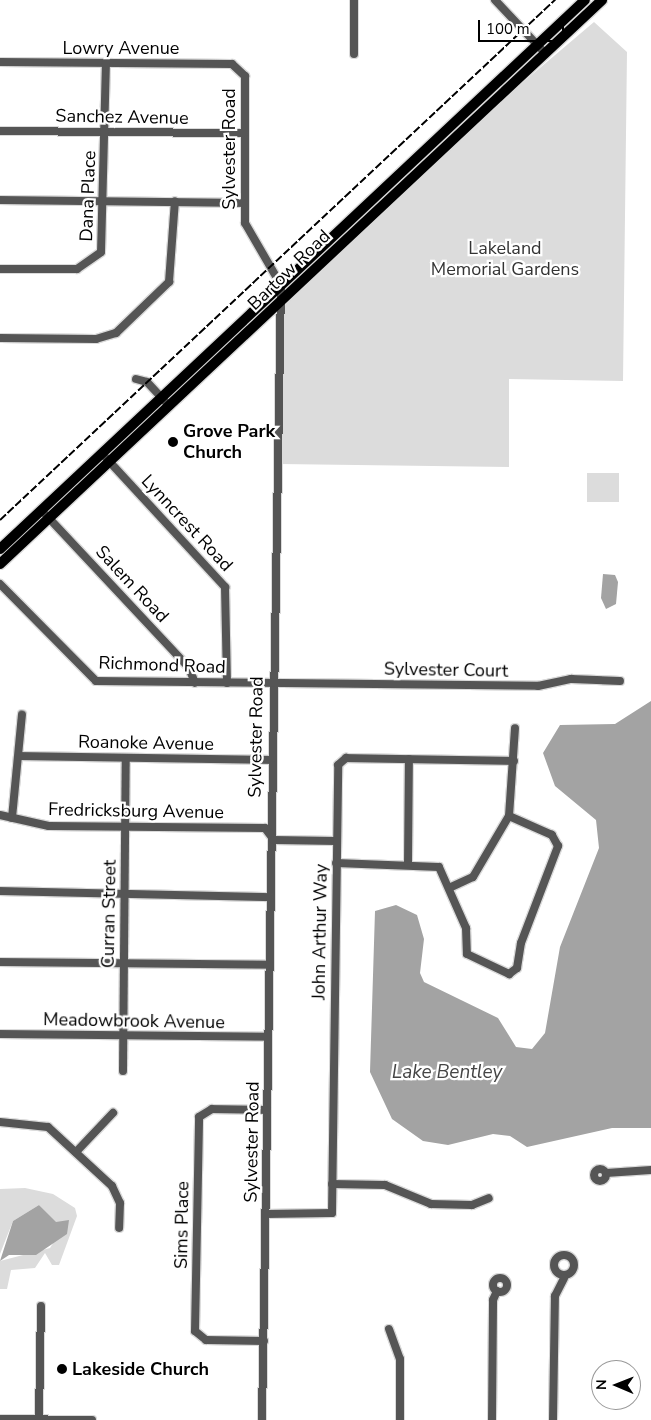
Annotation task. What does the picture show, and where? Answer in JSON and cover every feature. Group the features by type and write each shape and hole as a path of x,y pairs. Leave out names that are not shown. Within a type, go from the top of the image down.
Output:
{"main road":[{"name":"Bartow Road","path":"0,549 585,0"},
{"name":"Bartow Road","path":"0,564 602,0"}],"street":[{"path":"354,0 354,54"},
{"path":"495,0 544,53"},
{"name":"Lowry Avenue","path":"0,62 232,64 240,68"},
{"name":"Dana Place","path":"0,269 86,267 101,252 105,200 106,64"},
{"name":"Sylvester Road","path":"240,68 245,76 244,202 247,232 278,272 281,285 278,304 262,1420"},
{"name":"Sanchez Avenue","path":"0,131 244,133"},
{"path":"0,200 244,202"},
{"path":"0,338 96,339 116,333 169,282 175,201"},
{"path":"136,379 147,382 169,406"},
{"name":"Lynncrest Road","path":"101,454 225,587 227,683"},
{"name":"Salem Road","path":"41,510 189,668 195,683"},
{"name":"Richmond Road","path":"0,584 90,679 195,683 272,683"},
{"name":"Sylvester Court","path":"272,683 538,686 571,678 620,681"},
{"path":"12,818 22,756 22,714"},
{"path":"449,888 473,876 509,816 515,728"},
{"name":"Roanoke Avenue","path":"22,756 271,760"},
{"name":"Curran Street","path":"123,1071 126,758"},
{"name":"John Arthur Way","path":"266,1214 332,1213 338,765 346,758 514,761"},
{"path":"408,864 409,759"},
{"name":"Fredricksburg Avenue","path":"0,815 49,826 265,828 274,840 336,841"},
{"path":"336,863 408,864 439,867 466,928 468,954 504,973 514,972 558,846 552,835 509,816"},
{"path":"0,891 270,897"},
{"path":"0,962 269,965"},
{"name":"Meadowbrook Avenue","path":"0,1034 268,1037"},
{"name":"Sims Place","path":"264,1341 202,1339 196,1321 199,1117 212,1109 266,1110"},
{"path":"76,1152 113,1112"},
{"path":"0,1122 43,1125 76,1152 117,1194 119,1228"},
{"path":"606,1173 651,1170"},
{"path":"332,1184 385,1186 431,1204 472,1205 489,1198"},
{"path":"553,1420 555,1296 564,1278"},
{"path":"492,1420 493,1300 497,1291"},
{"path":"39,1419 41,1306"},
{"path":"389,1329 400,1359 400,1420"},
{"path":"0,1419 92,1420"}],"green space":[{"name":"Lakeland Memorial Gardens","path":"594,22 627,52 623,381 509,379 509,467 280,464 283,307 501,101"},
{"path":"587,473 619,473 619,502 587,502"},
{"path":"25,1188 53,1194 75,1208 77,1216 59,1265 52,1265 45,1253 35,1268 11,1270 7,1289 0,1289 0,1261 50,1248 67,1221 56,1223 39,1205 13,1221 0,1254 0,1189"}],"water":[{"path":"603,574 615,575 618,582 616,604 606,609 601,598"},
{"name":"Lake Bentley","path":"651,701 651,1128 612,1128 527,1147 510,1136 493,1134 448,1145 423,1141 392,1119 370,1072 375,911 396,905 417,915 424,939 420,973 424,982 498,1018 516,1047 532,1049 545,1033 560,947 599,848 596,820 555,786 543,753 560,725 615,724"},
{"path":"39,1205 56,1222 69,1220 67,1234 36,1255 9,1255 0,1261 13,1221"}],"railway":[{"path":"0,520 555,0"}],"place":[{"name":"Grove Park Church","path":"173,442"},
{"name":"Lakeside Church","path":"62,1369"}]}
